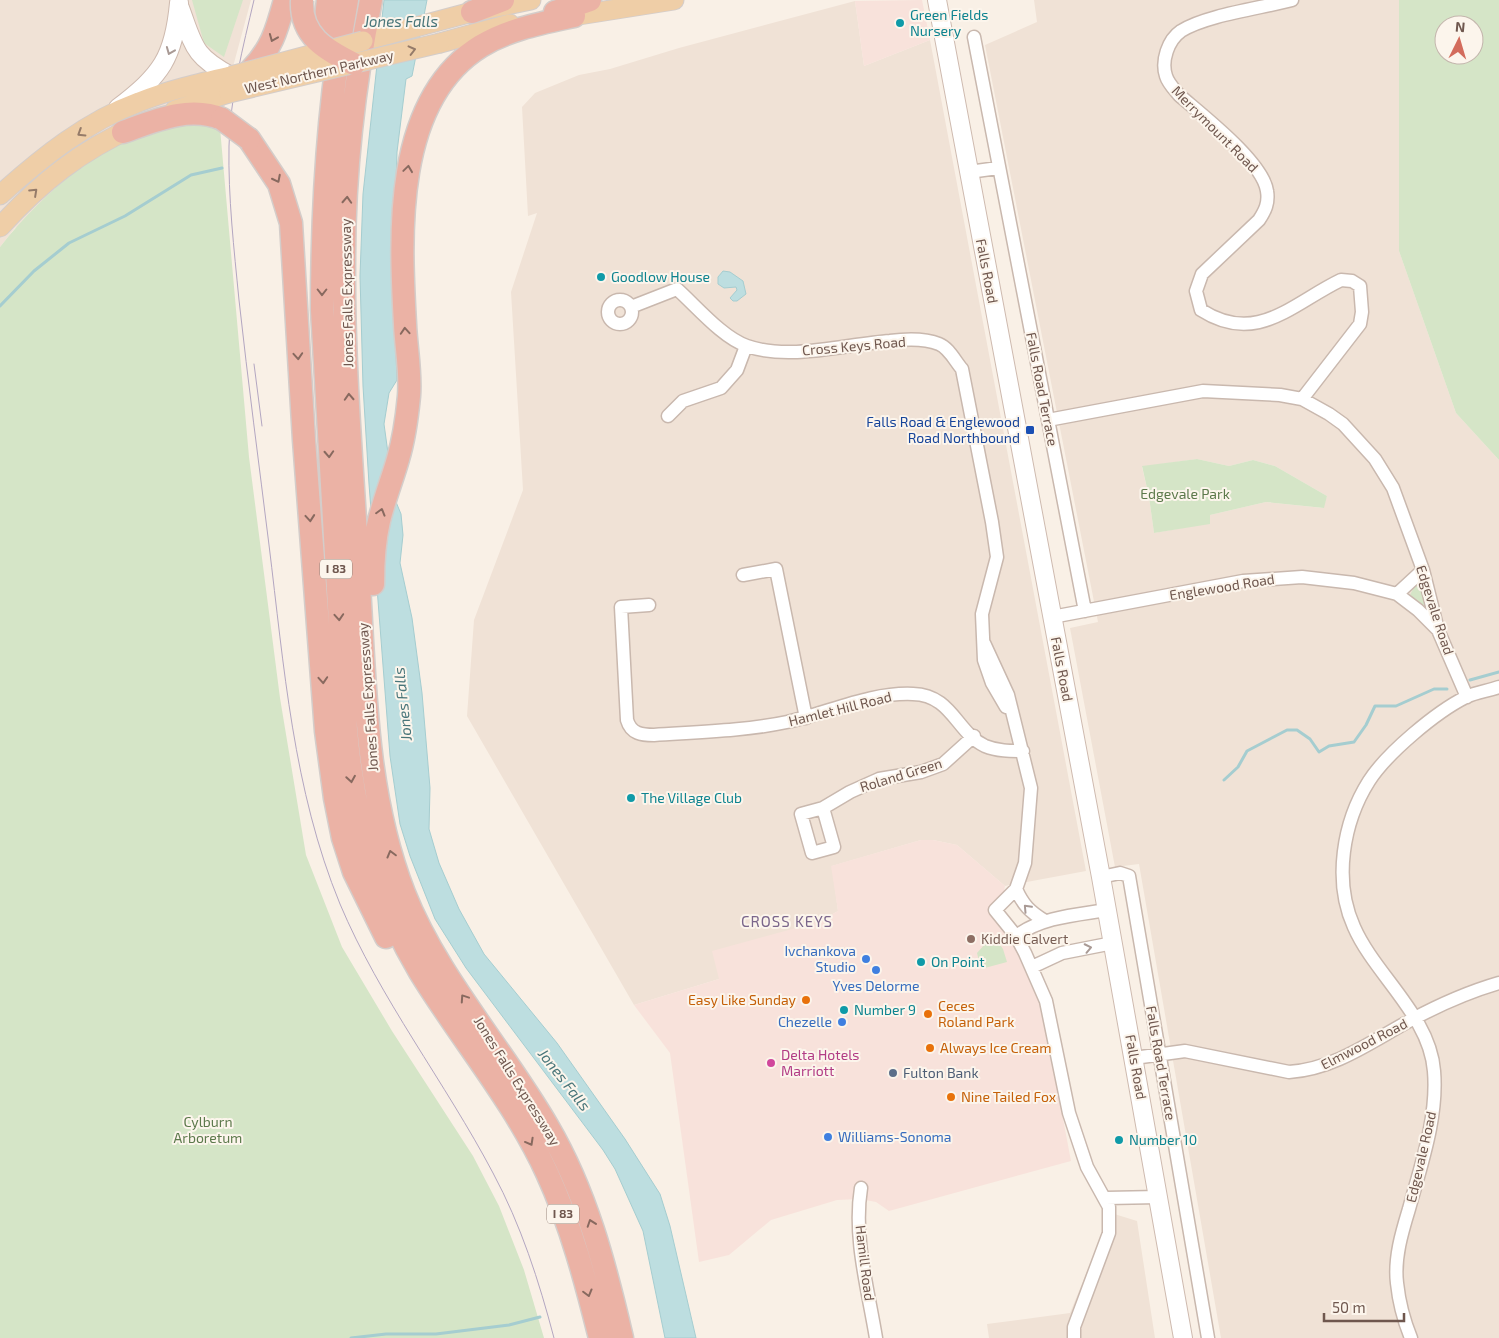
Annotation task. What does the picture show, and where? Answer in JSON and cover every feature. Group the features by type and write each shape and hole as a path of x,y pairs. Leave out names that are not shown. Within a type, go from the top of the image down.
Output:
{"highway":[{"path":"237,80 265,56 272,41 285,0"},
{"path":"302,0 303,17 314,38 328,50 354,64"},
{"path":"322,256 316,126 328,0"},
{"name":"Jones Falls Expressway","path":"347,0 331,113 322,256 323,362 346,729 349,762 362,834 371,867 401,938 420,972 505,1100 547,1172 575,1247 600,1338"},
{"name":"Jones Falls Expressway","path":"371,0 359,68 349,153 344,257 346,351 371,758 384,827 405,896 440,962 524,1089 568,1164 597,1241 622,1338"},
{"path":"472,12 503,0"},
{"path":"516,23 590,0"},
{"path":"368,725 373,560 379,519 403,442 409,380 404,285 404,201 410,155 422,118 444,79 459,62 480,46 525,27 574,16"},
{"path":"123,132 178,115 208,114 220,118 242,132 249,139 280,184 291,223 304,440 326,731 343,838 354,872 389,943 413,981 505,1100"}],"main road":[{"name":"West Northern Parkway","path":"0,227 36,190 59,170 90,148 237,80 328,50 472,12 531,0"},
{"name":"West Northern Parkway","path":"0,195 43,158 100,121 139,102 237,80 354,64 516,23 674,0"},
{"name":"Falls Road","path":"936,0 1101,877 1183,1338"},
{"path":"178,2 192,42 201,56 211,65 237,80"},
{"path":"100,121 130,98 166,61 174,39 178,2"}],"street":[{"name":"Merrymount Road","path":"1292,0 1211,19 1181,31 1170,44 1164,67 1170,84 1179,95 1253,162 1266,185 1268,193 1265,211 1259,220 1202,274 1196,291 1201,310 1221,322 1232,324 1270,320 1284,314 1321,290 1341,280 1352,281 1360,286 1362,312 1360,324 1302,399"},
{"name":"Falls Road Terrace","path":"974,37 1085,611"},
{"path":"969,172 998,168"},
{"name":"Cross Keys Road","path":"631,307 677,289 722,331 746,346 781,353 906,340 940,345 962,369 997,557 982,614 987,671 1012,715 1031,788 1025,863 1016,889 995,910 1016,936 1032,967 1050,1015 1069,1113 1087,1167 1106,1198 1110,1220 1109,1232 1074,1327 1074,1338"},
{"path":"668,416 683,400 721,388 737,370 746,346"},
{"name":"Edgevale Road","path":"1048,420 1203,391 1280,394 1302,399 1343,424 1375,459 1393,488 1423,570 1438,630 1467,697 1434,718 1399,747 1376,771 1359,800 1345,846 1342,876 1353,926 1424,1035 1431,1052 1434,1085 1428,1136 1400,1241 1397,1266 1400,1299 1412,1338"},
{"path":"743,576 776,569 806,718"},
{"path":"1397,594 1423,570"},
{"name":"Englewood Road","path":"1052,617 1243,581 1273,578 1326,578 1397,594 1418,610 1438,630"},
{"name":"Hamlet Hill Road","path":"648,605 621,607 627,720 629,726 637,733 654,734 746,728 806,718 891,695 913,694 936,699 985,746 1003,751 1023,752"},
{"path":"1467,697 1499,687"},
{"name":"Roland Green","path":"823,808 850,792 879,779 921,772 943,764 974,736"},
{"name":"Falls Road Terrace","path":"1101,877 1120,873 1129,876 1208,1338"},
{"path":"1016,889 1024,906 1031,913 1045,921"},
{"path":"1016,936 1026,929 1045,921 1107,910"},
{"path":"1032,967 1062,953 1113,943"},
{"name":"Elmwood Road","path":"1134,1058 1160,1053 1194,1052 1289,1072 1304,1071 1334,1062 1451,1000 1499,983"},
{"name":"Hamill Road","path":"861,1188 858,1206 861,1251 876,1338"},
{"path":"1106,1198 1159,1197"}],"shaded area":[{"path":"0,0 251,0 234,63 220,129 15,228 0,247"},
{"path":"922,0 930,40 864,66 855,1"},
{"path":"1034,0 1399,0 1399,251 1456,413 1499,460 1499,1338 1221,1338 1139,864 1115,867 1070,628 1098,622 985,45 1037,22","holes":["1197,459 1229,466 1253,460 1275,466 1327,496 1323,508 1266,502 1210,515 1210,523 1154,533 1149,497 1142,467"]},
{"path":"855,1 864,66 930,40 1086,871 1005,886 957,845 933,840 921,840 832,866 838,911 719,979 634,1005 467,716 474,620 523,490 511,292 537,213 528,216 522,107 535,93 579,75 610,69 679,48"},
{"path":"921,840 933,840 957,845 1005,886 998,923 1018,951 1035,985 1045,1023 1071,1161 889,1211 876,1202 860,1199 837,1200 771,1220 729,1255 699,1262 670,1053 634,1005 719,979 712,951 818,922 838,911 831,866"},
{"path":"1111,1213 1137,1221 1155,1338 989,1338 987,1324 1070,1313"}],"green space":[{"path":"192,0 243,0 224,57 204,43"},
{"path":"1399,0 1499,0 1499,460 1456,413 1399,251"},
{"name":"Cylburn Arboretum","path":"180,121 220,128 249,457 280,698 306,855 342,947 392,1031 473,1156 499,1206 524,1270 544,1338 0,1338 0,247 37,205 80,168 103,152 128,139 153,128"},
{"name":"Edgevale Park","path":"1197,459 1229,466 1253,460 1275,466 1327,496 1324,508 1266,502 1210,515 1210,524 1154,533 1142,466"},
{"path":"1422,586 1427,608 1410,595 1414,587"},
{"path":"993,935 1003,949 1007,962 981,969 977,953"}],"water":[{"name":"Jones Falls","path":"384,0 427,0 412,76 406,79 397,152 394,299 397,380 389,393 384,424 394,497 401,514 403,535 400,563 412,618 422,693 430,788 429,829 439,863 459,909 484,954 557,1043 625,1139 660,1194 670,1226 696,1338 665,1338 643,1231 615,1169 603,1150 466,968 435,919 410,856 400,824 390,756 369,484 363,386 360,276 363,194"},
{"path":"723,271 730,272 743,281 746,294 737,301 733,301 730,298 737,290 736,287 724,288 718,284 718,277"}],"waterway":[{"path":"0,306 34,271 69,243 125,216 191,175 222,168"},
{"path":"1470,680 1499,672"},
{"path":"1224,780 1238,767 1247,751 1287,730 1297,730 1310,739 1319,752 1329,746 1354,742 1366,725 1375,706 1396,706 1434,689 1447,689"},
{"path":"351,1338 386,1334 436,1334 509,1325 540,1317"}],"tram line":[{"path":"254,0 232,109 229,146 230,204 242,331 286,682 292,727 311,817 324,861 340,904 356,939 393,1007 474,1139 503,1193 528,1254 554,1338"},
{"path":"254,364 262,426"}],"place":[{"name":"Green Fields Nursery","path":"900,23"},
{"name":"Goodlow House","path":"601,277"},
{"name":"Falls Road & Englewood Road Northbound","path":"1030,430"},
{"name":"The Village Club","path":"631,798"},
{"name":"Kiddie Calvert","path":"971,939"},
{"name":"Ivchankova Studio","path":"866,959"},
{"name":"On Point","path":"921,962"},
{"name":"Yves Delorme","path":"876,970"},
{"name":"Easy Like Sunday","path":"806,1000"},
{"name":"Number 9","path":"844,1010"},
{"name":"Ceces Roland Park","path":"928,1014"},
{"name":"Chezelle","path":"842,1022"},
{"name":"Always Ice Cream","path":"930,1048"},
{"name":"Delta Hotels Marriott","path":"771,1063"},
{"name":"Fulton Bank","path":"893,1073"},
{"name":"Nine Tailed Fox","path":"951,1097"},
{"name":"Williams-Sonoma","path":"828,1137"},
{"name":"Number 10","path":"1119,1140"}],"district":[{"name":"CROSS KEYS","path":"787,922"}]}
